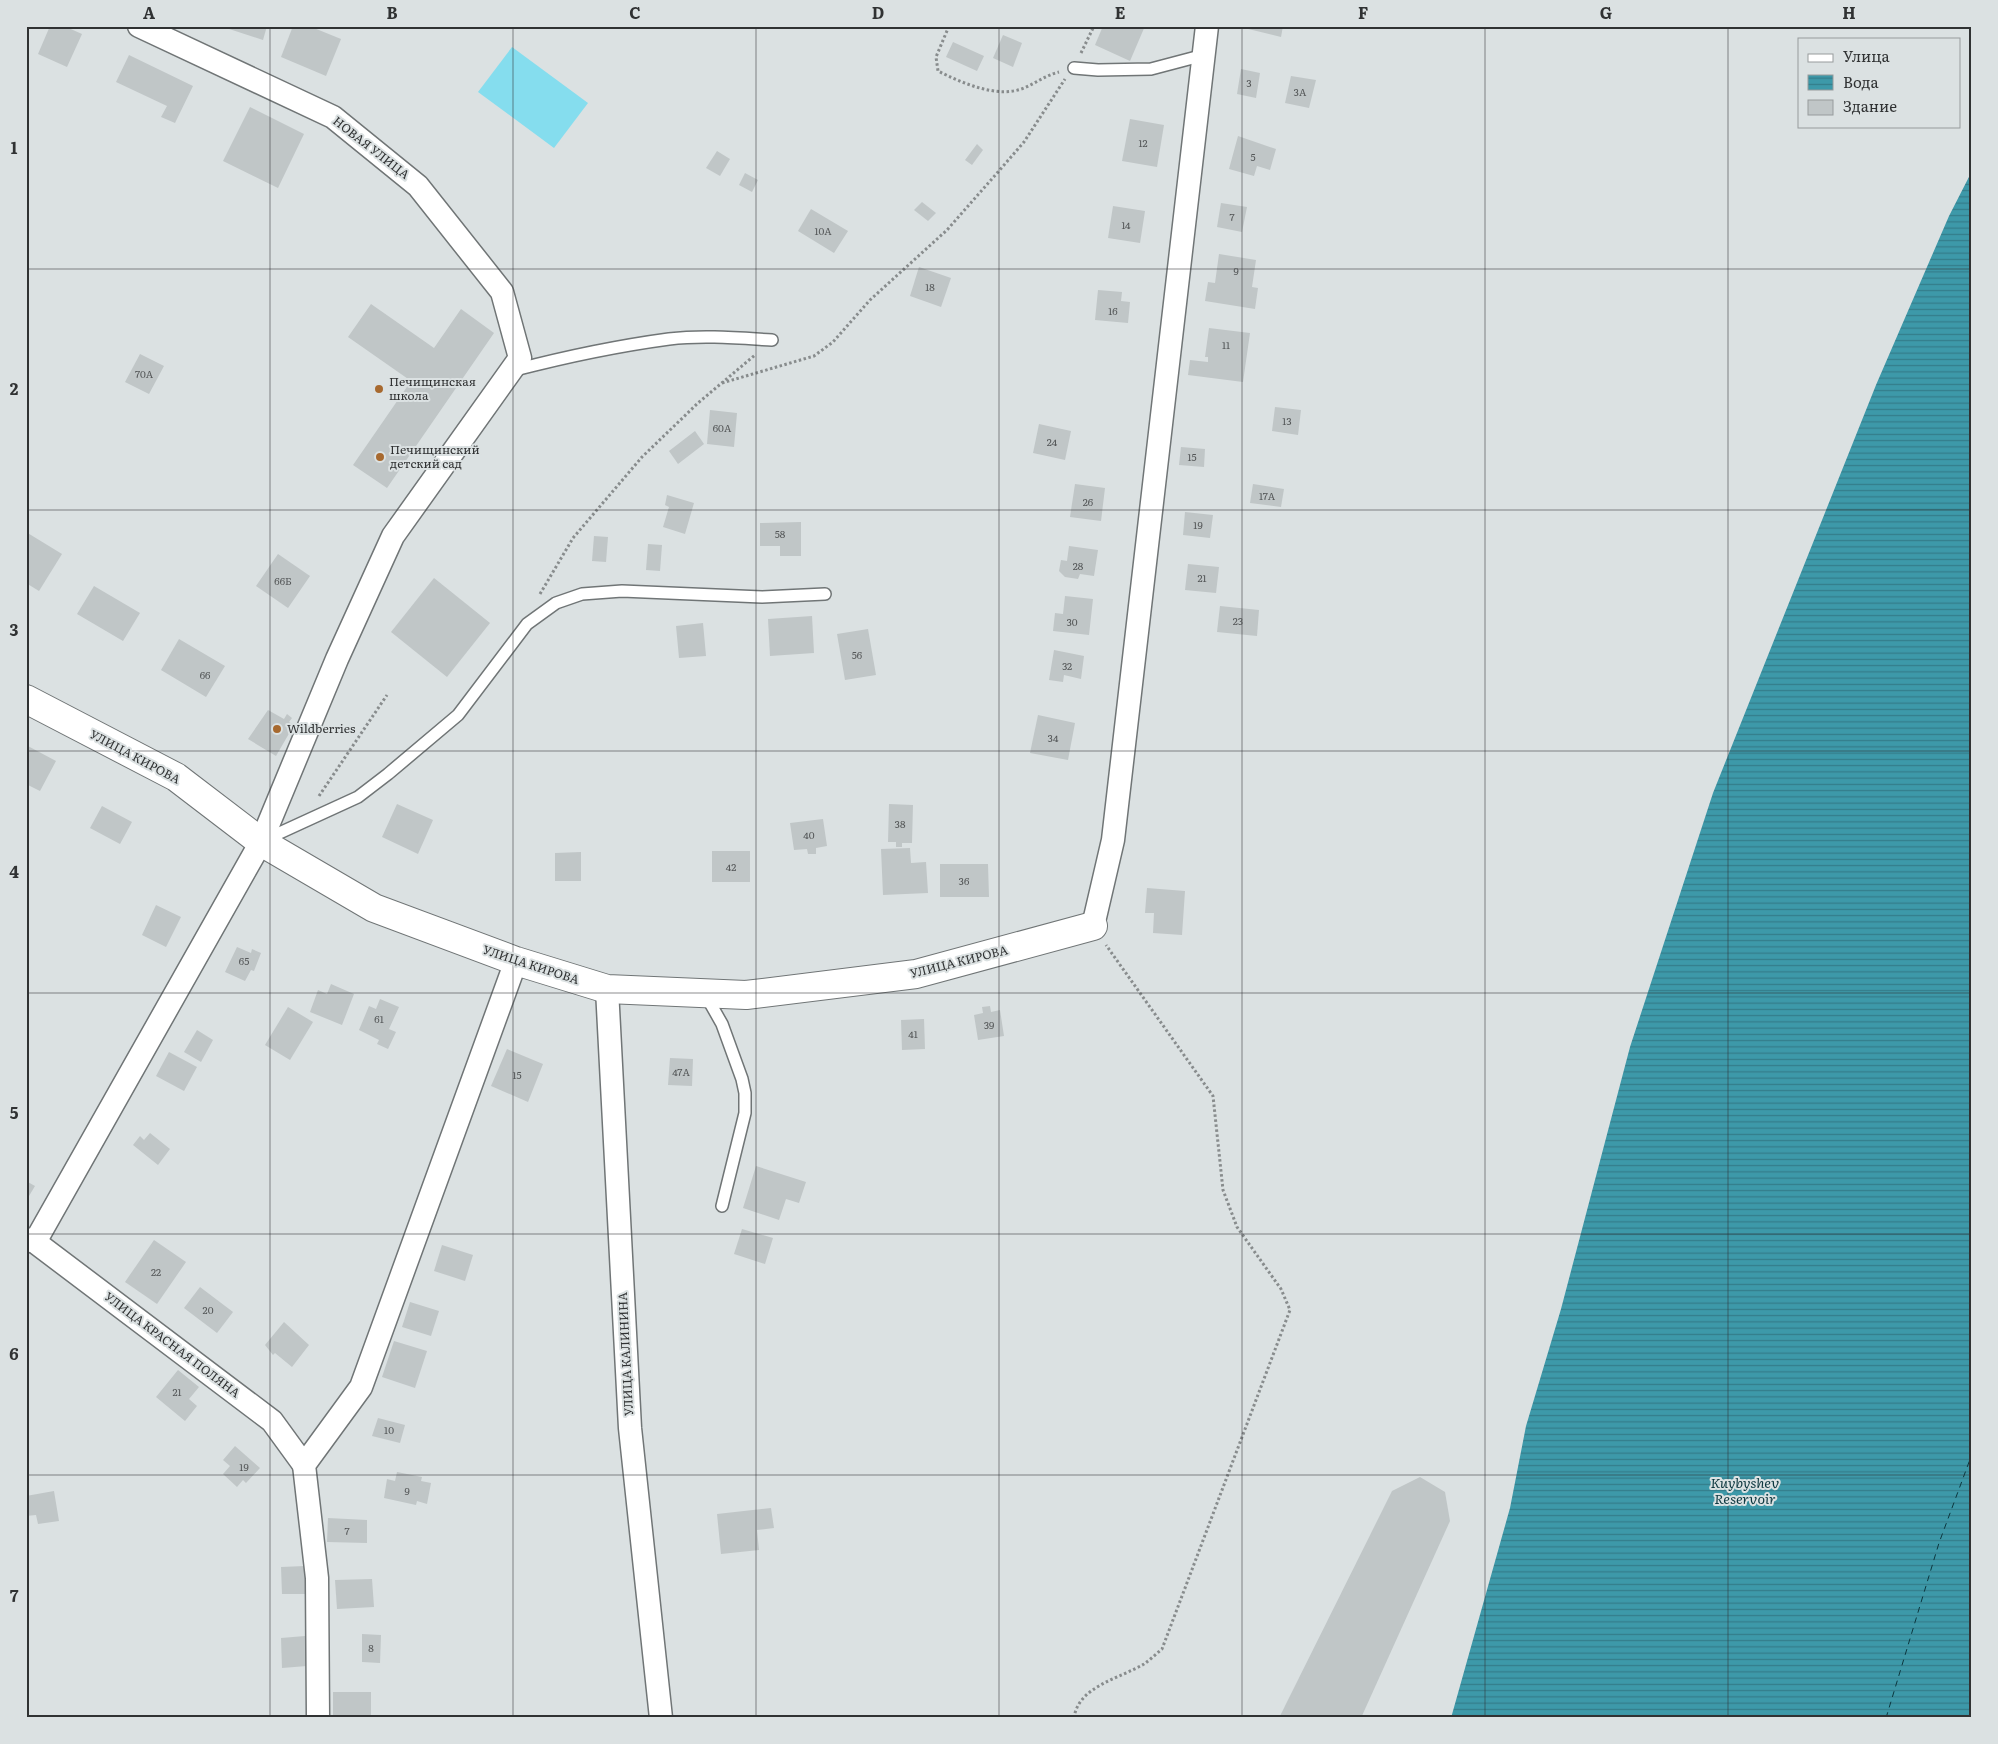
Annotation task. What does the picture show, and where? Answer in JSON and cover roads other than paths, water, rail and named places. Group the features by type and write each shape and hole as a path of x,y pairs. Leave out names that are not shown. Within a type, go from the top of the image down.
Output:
{"street":[{"name":"НОВАЯ УЛИЦА","path":"139,26 333,117 418,186 502,292 515,364"},
{"path":"1093,926 1112,840 1207,26"},
{"path":"31,1240 261,842 337,659 393,536 515,364"},
{"name":"УЛИЦА КИРОВА","path":"26,699 176,777 261,842 374,908 516,962 607,989 746,995 916,974 1093,926"},
{"path":"318,1718 316,1578 304,1465 361,1387 516,962"},
{"name":"УЛИЦА КАЛИНИНА","path":"607,989 630,1428 661,1718"},
{"name":"УЛИЦА КРАСНАЯ ПОЛЯНА","path":"31,1240 272,1421 304,1465"}],"lane":[{"path":"1074,68 1098,70 1151,69 1204,55"},
{"path":"515,364 670,339 726,337 772,340"},
{"path":"261,842 358,797 458,715 527,624 556,603 582,594 622,591 762,596 825,594"},
{"path":"705,993 722,1024 742,1079 745,1093 745,1113 722,1206"}],"water":[{"name":"Kuybyshev Reservoir","path":"1972,171 1972,1718 1451,1718 1510,1508 1526,1426 1561,1309 1630,1047 1713,793 1876,385 1949,216"}],"place":[{"name":"Печищинская школа","path":"379,389"},
{"name":"Печищинский детский сад","path":"380,457"},
{"name":"Wildberries","path":"277,729"}]}
